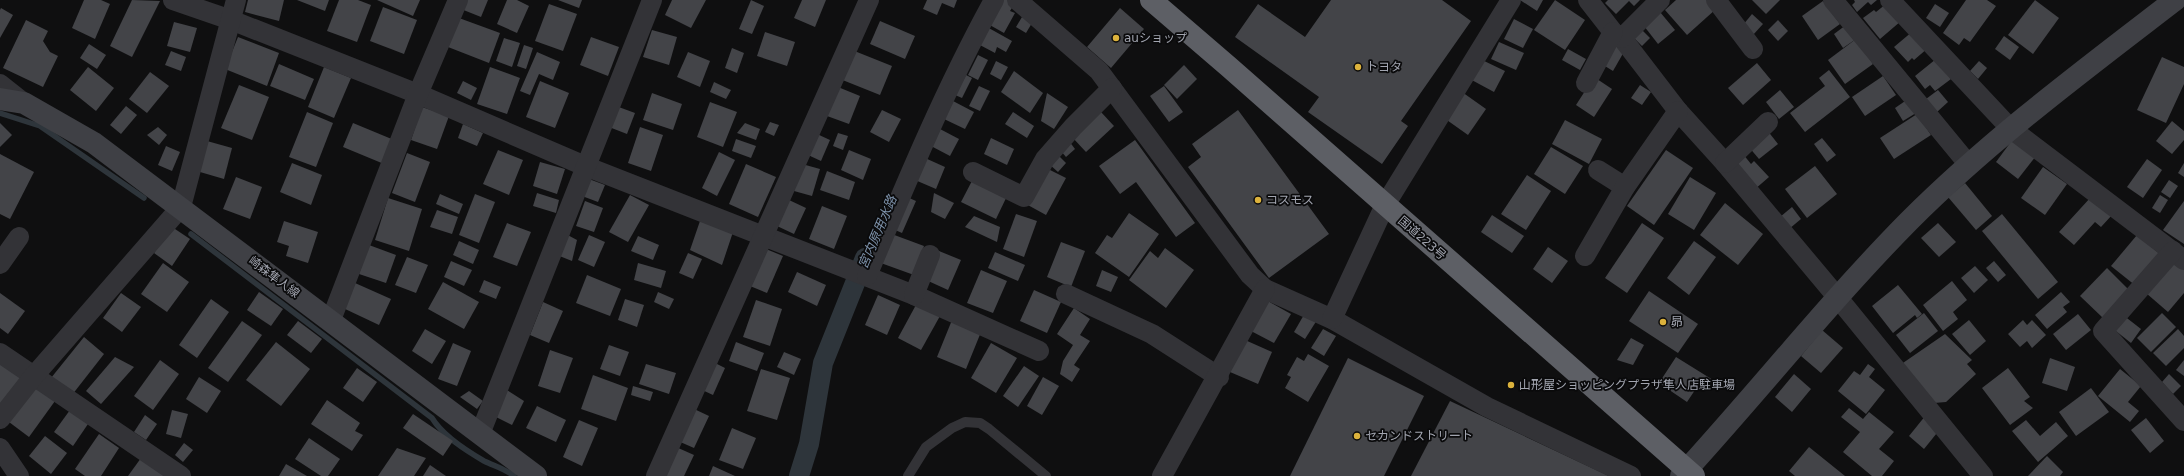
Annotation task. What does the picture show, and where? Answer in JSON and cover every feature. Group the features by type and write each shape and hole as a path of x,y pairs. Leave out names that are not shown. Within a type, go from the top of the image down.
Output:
{"highway":[{"name":"国道223号","path":"1151,0 1230,66 1687,474"}],"street":[{"path":"173,0 231,20 418,94 585,166 762,237 914,295 1039,351"},
{"path":"0,419 33,376 182,207 236,0"},
{"path":"331,320 418,94 458,0"},
{"path":"480,434 652,0"},
{"path":"656,476 869,0"},
{"path":"867,276 905,186 977,32 994,0"},
{"path":"1017,0 1099,71 1250,275 1266,289 1332,319 1487,407 1631,476"},
{"path":"1332,319 1385,205 1511,0"},
{"path":"1588,0 1678,111 1725,162 1838,298 1983,476"},
{"path":"1586,83 1617,35 1660,0"},
{"path":"1716,0 1753,49"},
{"path":"1833,0 1969,165"},
{"path":"1890,0 2010,128 2178,255 2103,331 2184,421"},
{"path":"1687,474 1838,298 1910,221 2010,128 2175,0"},
{"path":"0,84 24,103"},
{"path":"973,172 1024,197 1045,159 1073,127 1112,88"},
{"name":"崎森隼人線","path":"0,99 24,103 94,143 182,207 536,476"},
{"path":"1585,256 1625,187 1678,111"},
{"path":"1725,162 1768,122"},
{"path":"1598,170 1625,187"},
{"path":"0,264 20,237"},
{"path":"914,295 930,255"},
{"path":"1162,476 1219,377 1266,289"},
{"path":"1066,294 1152,334 1219,377"},
{"path":"0,353 181,476"},
{"path":"0,448 19,476"}],"lane":[{"path":"908,476 926,447 952,428 965,422 980,423 989,429 1046,476"}],"building":[{"path":"84,0 101,0 110,4 95,39 72,28"},
{"path":"132,0 160,1 132,57 110,46"},
{"path":"248,0 284,0 279,21 245,12"},
{"path":"297,0 329,0 325,11"},
{"path":"339,0 358,0 371,5 357,42 327,31"},
{"path":"377,0 420,0 413,16"},
{"path":"465,0 488,0 481,17 461,9"},
{"path":"507,0 517,0 529,6 517,33 497,24"},
{"path":"558,0 582,0 579,8"},
{"path":"672,0 706,0 691,28 665,15"},
{"path":"751,0 764,6 752,34 739,29"},
{"path":"802,0 826,0 815,27 794,18"},
{"path":"927,0 957,0 954,8 942,3 937,15 923,9"},
{"path":"1001,0 1010,0 1015,3 1010,11 1015,13 1004,33 988,24"},
{"name":"トヨタ","path":"1331,0 1442,0 1471,21 1401,121 1408,126 1382,164 1308,112 1319,97 1235,37 1258,4 1305,37"},
{"path":"1520,0 1543,0 1537,11"},
{"path":"1555,0 1585,20 1565,50 1534,30"},
{"path":"1608,0 1640,0 1634,6 1629,1 1616,14 1605,3"},
{"path":"1676,0 1708,0 1716,9 1687,35 1665,10"},
{"path":"1752,0 1780,0 1766,14"},
{"path":"1854,0 1877,0 1871,5 1868,2 1857,12 1852,5 1855,2"},
{"path":"1966,0 1987,0 1996,6 1970,42 1964,38 1959,45 1943,33"},
{"path":"2035,0 2059,18 2033,54 2008,35"},
{"path":"1823,1 1840,24 1818,40 1802,16"},
{"path":"549,4 577,14 563,51 535,41"},
{"path":"1886,4 1901,21 1880,39 1863,18 1874,10 1876,12"},
{"path":"1935,4 1949,13 1940,27 1926,18"},
{"path":"383,7 417,20 404,54 370,41"},
{"path":"1,8 13,15 0,38 0,10"},
{"name":"auショップ","path":"1120,8 1144,29 1111,68 1087,47"},
{"path":"1660,12 1675,30 1658,44 1644,26"},
{"path":"1752,14 1763,24 1753,35 1743,25"},
{"path":"1022,17 1032,23 1026,33 1016,27"},
{"path":"459,18 500,33 489,63 448,47"},
{"path":"1514,19 1533,29 1523,48 1504,39"},
{"path":"26,20 48,31 43,41 50,52 58,56 43,87 3,68"},
{"path":"1778,20 1788,31 1778,41 1768,30"},
{"path":"880,21 915,36 905,59 870,44"},
{"path":"174,22 197,28 190,52 167,46"},
{"path":"1846,25 1856,39 1843,48 1834,34"},
{"path":"1638,26 1650,38 1642,46 1630,34"},
{"path":"987,27 1012,41 1006,52 997,47 995,53 978,44"},
{"path":"652,30 677,37 669,65 643,57"},
{"path":"1913,31 1928,48 1914,60 1912,58 1908,62 1894,47"},
{"path":"765,32 795,42 787,66 757,56"},
{"path":"2004,36 2019,47 2010,60 1995,49"},
{"path":"238,37 279,53 267,86 225,69"},
{"path":"591,37 619,47 608,76 580,65"},
{"path":"504,38 520,43 512,67 496,61"},
{"path":"1856,39 1873,64 1845,84 1828,60"},
{"path":"1499,42 1524,53 1516,70 1491,59"},
{"path":"1611,42 1625,50 1613,71 1600,63"},
{"path":"89,44 106,55 97,69 80,58"},
{"path":"524,45 533,48 526,69 517,66"},
{"path":"732,48 744,53 737,73 725,68"},
{"path":"1568,49 1586,59 1580,70 1562,60"},
{"path":"852,50 892,66 880,95 840,79"},
{"path":"171,51 186,57 181,71 165,65"},
{"path":"537,52 560,62 553,80 539,74 530,95 520,91"},
{"path":"688,52 710,61 700,87 677,77"},
{"path":"978,55 988,60 978,80 968,75"},
{"path":"2162,57 2184,67 2184,84 2166,123 2137,110"},
{"path":"1478,58 1505,71 1494,92 1468,78"},
{"path":"1936,59 1951,79 1935,91 1930,85 1925,89 1915,76"},
{"path":"996,61 1008,67 1001,80 990,74"},
{"path":"1979,61 1987,68 1978,79 1970,71"},
{"path":"1757,63 1771,80 1743,105 1728,88"},
{"path":"279,64 314,79 305,100 270,86"},
{"path":"1184,65 1197,79 1177,99 1164,85"},
{"path":"88,67 114,88 96,111 70,90"},
{"path":"324,67 351,78 334,118 308,107"},
{"path":"490,67 520,78 507,114 477,104"},
{"path":"1829,70 1850,97 1805,132 1790,113 1825,86 1819,78"},
{"path":"1014,71 1043,93 1030,113 1001,92"},
{"path":"150,72 169,86 147,113 129,99"},
{"path":"966,75 972,78 962,98 955,95"},
{"path":"1883,76 1896,95 1865,116 1852,97"},
{"path":"1594,77 1612,89 1594,117 1576,105"},
{"path":"463,81 477,88 471,100 457,93"},
{"path":"540,81 569,93 555,128 526,117"},
{"path":"714,82 731,90 726,99 710,92"},
{"path":"239,85 269,97 252,140 221,128"},
{"path":"1640,85 1651,92 1642,105 1631,98"},
{"path":"979,86 990,91 980,111 969,106"},
{"path":"1164,86 1183,112 1169,122 1150,96"},
{"path":"838,87 860,96 849,124 827,116"},
{"path":"1780,90 1794,107 1779,119 1766,102"},
{"path":"1938,90 1948,102 1937,112 1926,99"},
{"path":"1462,92 1486,109 1468,135 1444,118"},
{"path":"652,93 682,104 673,130 643,120"},
{"path":"1047,93 1068,107 1054,129 1041,121"},
{"path":"1908,99 1916,113 1903,121 1895,108"},
{"path":"953,101 974,112 965,129 944,119"},
{"path":"710,102 737,112 723,147 697,137"},
{"path":"126,106 137,115 121,134 110,125"},
{"path":"616,106 635,113 627,134 609,127"},
{"path":"422,107 449,116 437,149 411,140"},
{"path":"882,110 901,119 889,142 870,132"},
{"name":"コスモス","path":"1238,110 1329,234 1269,278 1188,167 1201,157 1192,144"},
{"path":"1100,111 1114,126 1086,152 1072,137"},
{"path":"307,112 333,123 316,167 289,157"},
{"path":"1013,112 1034,126 1027,138 1005,124"},
{"path":"1917,114 1931,135 1894,159 1880,138"},
{"path":"1565,120 1602,139 1589,164 1552,144"},
{"path":"2172,121 2184,131 2184,140 2172,154 2156,141"},
{"path":"770,122 779,125 774,136 765,132"},
{"path":"0,123 12,135 0,147"},
{"path":"353,123 394,140 384,164 343,147"},
{"path":"745,123 760,129 756,140 737,133"},
{"path":"463,124 483,133 477,146 458,138"},
{"path":"158,127 167,135 159,145 147,135"},
{"path":"640,127 663,135 651,171 628,163"},
{"path":"940,129 959,139 950,156 931,146"},
{"path":"1767,130 1778,144 1759,159 1748,146"},
{"path":"838,133 848,136 843,150 833,146"},
{"path":"817,134 830,140 821,161 808,155"},
{"path":"991,138 1014,149 1007,165 984,154"},
{"path":"1822,138 1836,155 1827,162 1814,144"},
{"path":"736,139 756,146 751,158 732,151"},
{"path":"2013,139 2036,156 2018,179 1996,162"},
{"path":"1135,140 1195,223 1176,237 1136,182 1120,194 1099,166"},
{"path":"207,141 232,148 224,179 200,172"},
{"path":"1069,141 1075,149 1066,157 1060,150"},
{"path":"166,146 180,152 172,171 158,165"},
{"path":"1551,147 1583,166 1565,194 1534,174"},
{"path":"498,150 523,160 509,195 483,184"},
{"path":"849,150 871,159 863,180 841,170"},
{"path":"1666,150 1693,168 1654,225 1627,206"},
{"path":"719,152 735,160 717,196 702,188"},
{"path":"407,153 430,162 415,202 392,193"},
{"path":"0,154 34,172 10,219 0,214"},
{"path":"1743,154 1751,164 1754,161 1769,177 1754,190 1732,164"},
{"path":"1058,155 1066,163 1058,172 1049,164"},
{"path":"925,158 945,167 936,189 915,180"},
{"path":"2147,159 2162,170 2143,198 2127,187"},
{"path":"540,162 565,169 557,194 533,186"},
{"path":"292,163 322,175 311,205 280,192"},
{"path":"2184,163 2184,177 2178,173"},
{"path":"746,164 776,177 758,217 729,204"},
{"path":"802,164 820,169 812,196 794,191"},
{"path":"1815,166 1837,194 1807,218 1785,189"},
{"path":"2043,167 2067,184 2045,215 2021,198"},
{"path":"1046,168 1066,178 1046,215 1026,204"},
{"path":"827,171 855,182 849,200 820,190"},
{"path":"1527,175 1551,191 1526,230 1501,214"},
{"path":"236,177 262,187 250,219 223,209"},
{"path":"974,177 1008,194 996,219 961,202"},
{"path":"1690,177 1716,193 1694,230 1668,214"},
{"path":"589,179 605,185 598,202 582,196"},
{"path":"2169,180 2178,186 2170,198 2161,192"},
{"path":"1965,183 1992,216 1976,230 1948,197"},
{"path":"537,193 559,200 556,213 533,206"},
{"path":"934,193 954,203 945,219 931,212"},
{"path":"440,194 463,204 459,214 436,204"},
{"path":"475,194 495,202 479,243 459,235"},
{"path":"630,195 649,205 628,242 609,232"},
{"path":"2160,195 2168,200 2160,213 2152,208"},
{"path":"907,197 916,201 902,233 893,229"},
{"path":"2091,197 2112,215 2101,227 2095,222 2074,245 2059,232"},
{"path":"388,198 422,209 409,251 375,240"},
{"path":"789,200 806,208 794,234 777,226"},
{"path":"585,201 603,208 594,232 576,226"},
{"path":"2184,201 2184,244 2163,230"},
{"path":"1725,203 1763,234 1738,265 1700,235"},
{"path":"822,206 847,216 834,249 809,239"},
{"path":"1792,207 1801,219 1789,229 1780,217"},
{"path":"437,210 458,217 452,234 430,227"},
{"path":"1129,213 1159,234 1129,277 1095,253 1107,235 1112,238"},
{"path":"1016,214 1037,221 1024,257 1003,249"},
{"path":"2002,214 2058,282 2038,299 1982,231"},
{"path":"1492,215 1524,236 1512,253 1481,232"},
{"path":"974,216 1000,227 997,242 965,227"},
{"path":"701,218 733,232 722,265 690,250"},
{"path":"284,221 318,232 308,263 286,256 289,246 277,242"},
{"path":"507,223 531,232 517,266 493,257"},
{"path":"1642,223 1664,238 1627,293 1605,278"},
{"path":"1938,223 1956,242 1939,257 1921,238"},
{"path":"172,227 190,239 172,266 154,253"},
{"path":"562,232 577,240 572,261 557,255"},
{"path":"889,233 924,246 914,275 878,262"},
{"path":"589,235 605,242 594,267 578,260"},
{"path":"2137,235 2161,255 2136,286 2111,266"},
{"path":"638,236 659,245 653,260 631,251"},
{"path":"459,241 479,250 473,264 453,255"},
{"path":"1694,241 1716,257 1689,295 1667,278"},
{"path":"1061,242 1085,251 1071,287 1047,277"},
{"path":"369,245 396,255 386,283 359,274"},
{"path":"1548,247 1568,261 1552,283 1533,269"},
{"path":"1165,248 1194,270 1166,308 1129,280 1150,251 1158,258"},
{"path":"766,249 783,256 767,293 750,286"},
{"path":"939,251 961,260 948,290 926,280"},
{"path":"995,252 1025,265 1018,281 988,268"},
{"path":"688,253 702,259 693,279 679,273"},
{"path":"407,257 428,265 416,293 395,285"},
{"path":"2176,259 2184,266 2184,293 2168,312 2146,293"},
{"path":"451,261 472,270 464,286 444,277"},
{"path":"1994,261 2006,275 1998,282 1986,268"},
{"path":"163,263 189,282 167,312 141,294"},
{"path":"638,263 666,271 661,288 634,280"},
{"path":"1975,266 1988,280 1974,293 1961,278"},
{"path":"2107,268 2129,290 2103,318 2080,296"},
{"path":"981,270 1007,281 993,313 967,303"},
{"path":"1102,270 1118,277 1111,292 1096,286"},
{"path":"797,272 826,285 817,306 788,292"},
{"path":"587,275 621,289 610,316 576,303"},
{"path":"484,280 501,287 496,299 479,292"},
{"path":"1952,281 1967,300 1953,312 1958,319 1943,331 1923,305"},
{"path":"443,282 479,302 464,329 428,309"},
{"path":"355,283 391,299 379,325 343,308"},
{"path":"1898,285 1922,314 1917,318 1915,315 1893,333 1872,306"},
{"path":"1034,290 1061,302 1047,333 1020,321"},
{"name":"昴","path":"1649,291 1698,324 1678,353 1629,321"},
{"path":"259,292 283,309 271,326 247,310"},
{"path":"658,292 674,299 669,309 654,302"},
{"path":"2061,292 2070,302 2063,307 2067,312 2047,329 2035,315"},
{"path":"0,293 25,311 8,334 0,328"},
{"path":"121,293 141,307 122,332 103,318"},
{"path":"878,295 900,305 887,335 865,325"},
{"path":"211,299 229,312 197,358 179,345"},
{"path":"625,299 644,305 637,327 618,320"},
{"path":"756,300 782,309 770,346 743,337"},
{"path":"1268,301 1291,314 1274,343 1251,331"},
{"path":"543,302 563,311 549,343 530,335"},
{"path":"917,303 940,316 921,350 898,338"},
{"path":"1074,308 1090,319 1080,335 1090,341 1074,365 1080,369 1072,382 1060,374 1063,361 1073,345 1057,334"},
{"path":"1305,313 1317,320 1305,339 1294,332"},
{"path":"1924,313 1938,331 1910,353 1896,335"},
{"path":"2162,313 2176,327 2151,352 2137,338"},
{"path":"2078,314 2091,330 2066,350 2053,334"},
{"path":"2123,315 2141,329 2131,343 2112,328"},
{"path":"952,320 981,332 966,369 937,357"},
{"path":"1969,320 1986,341 1970,355 1952,334"},
{"path":"2023,320 2027,325 2032,320 2046,335 2032,348 2027,341 2020,347 2008,334"},
{"path":"242,321 262,335 228,382 208,368"},
{"path":"298,321 322,339 311,353 287,335"},
{"path":"425,329 446,341 432,364 412,351"},
{"path":"1323,329 1336,336 1324,356 1311,348"},
{"path":"2178,329 2184,336 2184,348 2166,366 2153,353"},
{"path":"1822,330 1843,348 1821,373 1801,356"},
{"path":"1945,334 1972,360 1967,364 1976,374 1946,402 1934,403 1900,365"},
{"path":"84,337 104,354 72,395 51,378"},
{"path":"1631,338 1644,345 1633,365 1617,360"},
{"path":"1245,340 1272,352 1258,384 1230,372"},
{"path":"276,342 310,369 281,406 246,380"},
{"path":"736,342 764,353 757,371 729,361"},
{"path":"453,343 471,351 457,386 438,379"},
{"path":"991,343 1017,358 996,393 971,378"},
{"path":"609,345 629,352 620,376 600,369"},
{"path":"550,350 573,358 560,393 538,386"},
{"path":"784,352 801,359 794,375 777,367"},
{"path":"1308,354 1329,366 1308,402 1285,388 1291,377 1287,375 1297,357 1304,361"},
{"path":"115,357 134,367 101,404 86,391"},
{"path":"1676,357 1713,380 1707,389 1699,384 1687,402 1659,383"},
{"name":"セカンドストリート","path":"1348,358 1424,396 1384,476 1290,476"},
{"path":"2050,358 2075,367 2067,391 2042,383"},
{"path":"160,360 179,374 153,410 134,396"},
{"path":"2184,360 2184,376 2176,370"},
{"path":"0,361 21,378 0,405"},
{"path":"713,362 725,368 713,395 700,389"},
{"path":"646,364 676,373 669,394 639,384"},
{"path":"1868,364 1875,369 1869,377 1885,390 1866,414 1838,391 1854,371 1860,375"},
{"path":"1024,366 1039,376 1018,407 1003,396"},
{"path":"357,368 377,382 363,402 343,388"},
{"path":"2008,368 2030,397 2024,401 2033,408 2010,425 1982,388"},
{"path":"761,369 790,378 777,420 747,411"},
{"path":"2120,369 2141,386 2128,402 2139,411 2130,422 2098,396"},
{"path":"1794,374 1811,389 1792,412 1775,397"},
{"path":"2169,374 2181,386 2173,394 2162,382"},
{"path":"593,375 628,388 616,421 581,409"},
{"path":"199,377 221,391 207,413 186,399"},
{"path":"1043,377 1059,386 1042,415 1027,406"},
{"path":"633,386 653,392 650,401 631,395"},
{"path":"35,387 55,401 29,437 9,422"},
{"path":"2091,388 2109,412 2076,436 2059,412"},
{"path":"507,390 524,401 512,425 494,416"},
{"path":"469,391 483,401 477,409 460,397"},
{"path":"327,400 360,423 355,431 363,435 352,451 311,424"},
{"path":"1450,401 1609,476 1411,476"},
{"path":"537,406 566,420 556,442 526,428"},
{"path":"692,408 709,416 694,448 678,441"},
{"path":"1849,408 1863,419 1869,412 1894,432 1879,449 1894,461 1882,476 1872,476 1843,452 1860,432 1841,417"},
{"path":"70,410 88,424 73,446 54,432"},
{"path":"172,410 188,414 181,438 166,434"},
{"path":"413,414 453,441 443,456 403,428"},
{"path":"145,415 157,424 146,440 134,432"},
{"path":"1926,415 1941,428 1924,449 1909,436"},
{"path":"2146,418 2164,441 2150,453 2131,430"},
{"path":"579,420 598,428 582,466 563,457"},
{"path":"2026,420 2040,436 2056,422 2068,436 2038,462 2012,431"},
{"path":"732,428 756,438 743,469 719,460"},
{"path":"99,434 119,448 101,476 85,476 75,469"},
{"path":"45,436 67,453 51,474 29,456"},
{"path":"309,438 340,459 328,476 321,476 295,459"},
{"path":"184,443 193,450 183,462 175,455"},
{"path":"676,447 694,455 684,476 662,476"},
{"path":"1809,447 1845,476 1795,476 1789,471"},
{"path":"397,448 426,458 414,476 378,476"},
{"path":"2047,456 2063,472 2060,476 2028,476"},
{"path":"141,458 166,476 128,476"},
{"path":"286,464 307,476 279,476"},
{"path":"430,465 446,476 423,476"},
{"path":"713,466 735,476 709,476"}],"waterway":[{"path":"0,113 40,126 144,198"},
{"path":"191,234 432,418 448,437 484,461 503,469 514,476"},
{"name":"宮内原用水路","path":"799,476 809,444 823,363 865,258"}],"place":[{"name":"auショップ","path":"1116,38"},
{"name":"トヨタ","path":"1358,67"},
{"name":"コスモス","path":"1258,200"},
{"name":"昴","path":"1663,322"},
{"name":"山形屋ショッピングプラザ隼人店駐車場","path":"1511,385"},
{"name":"セカンドストリート","path":"1357,436"}]}
